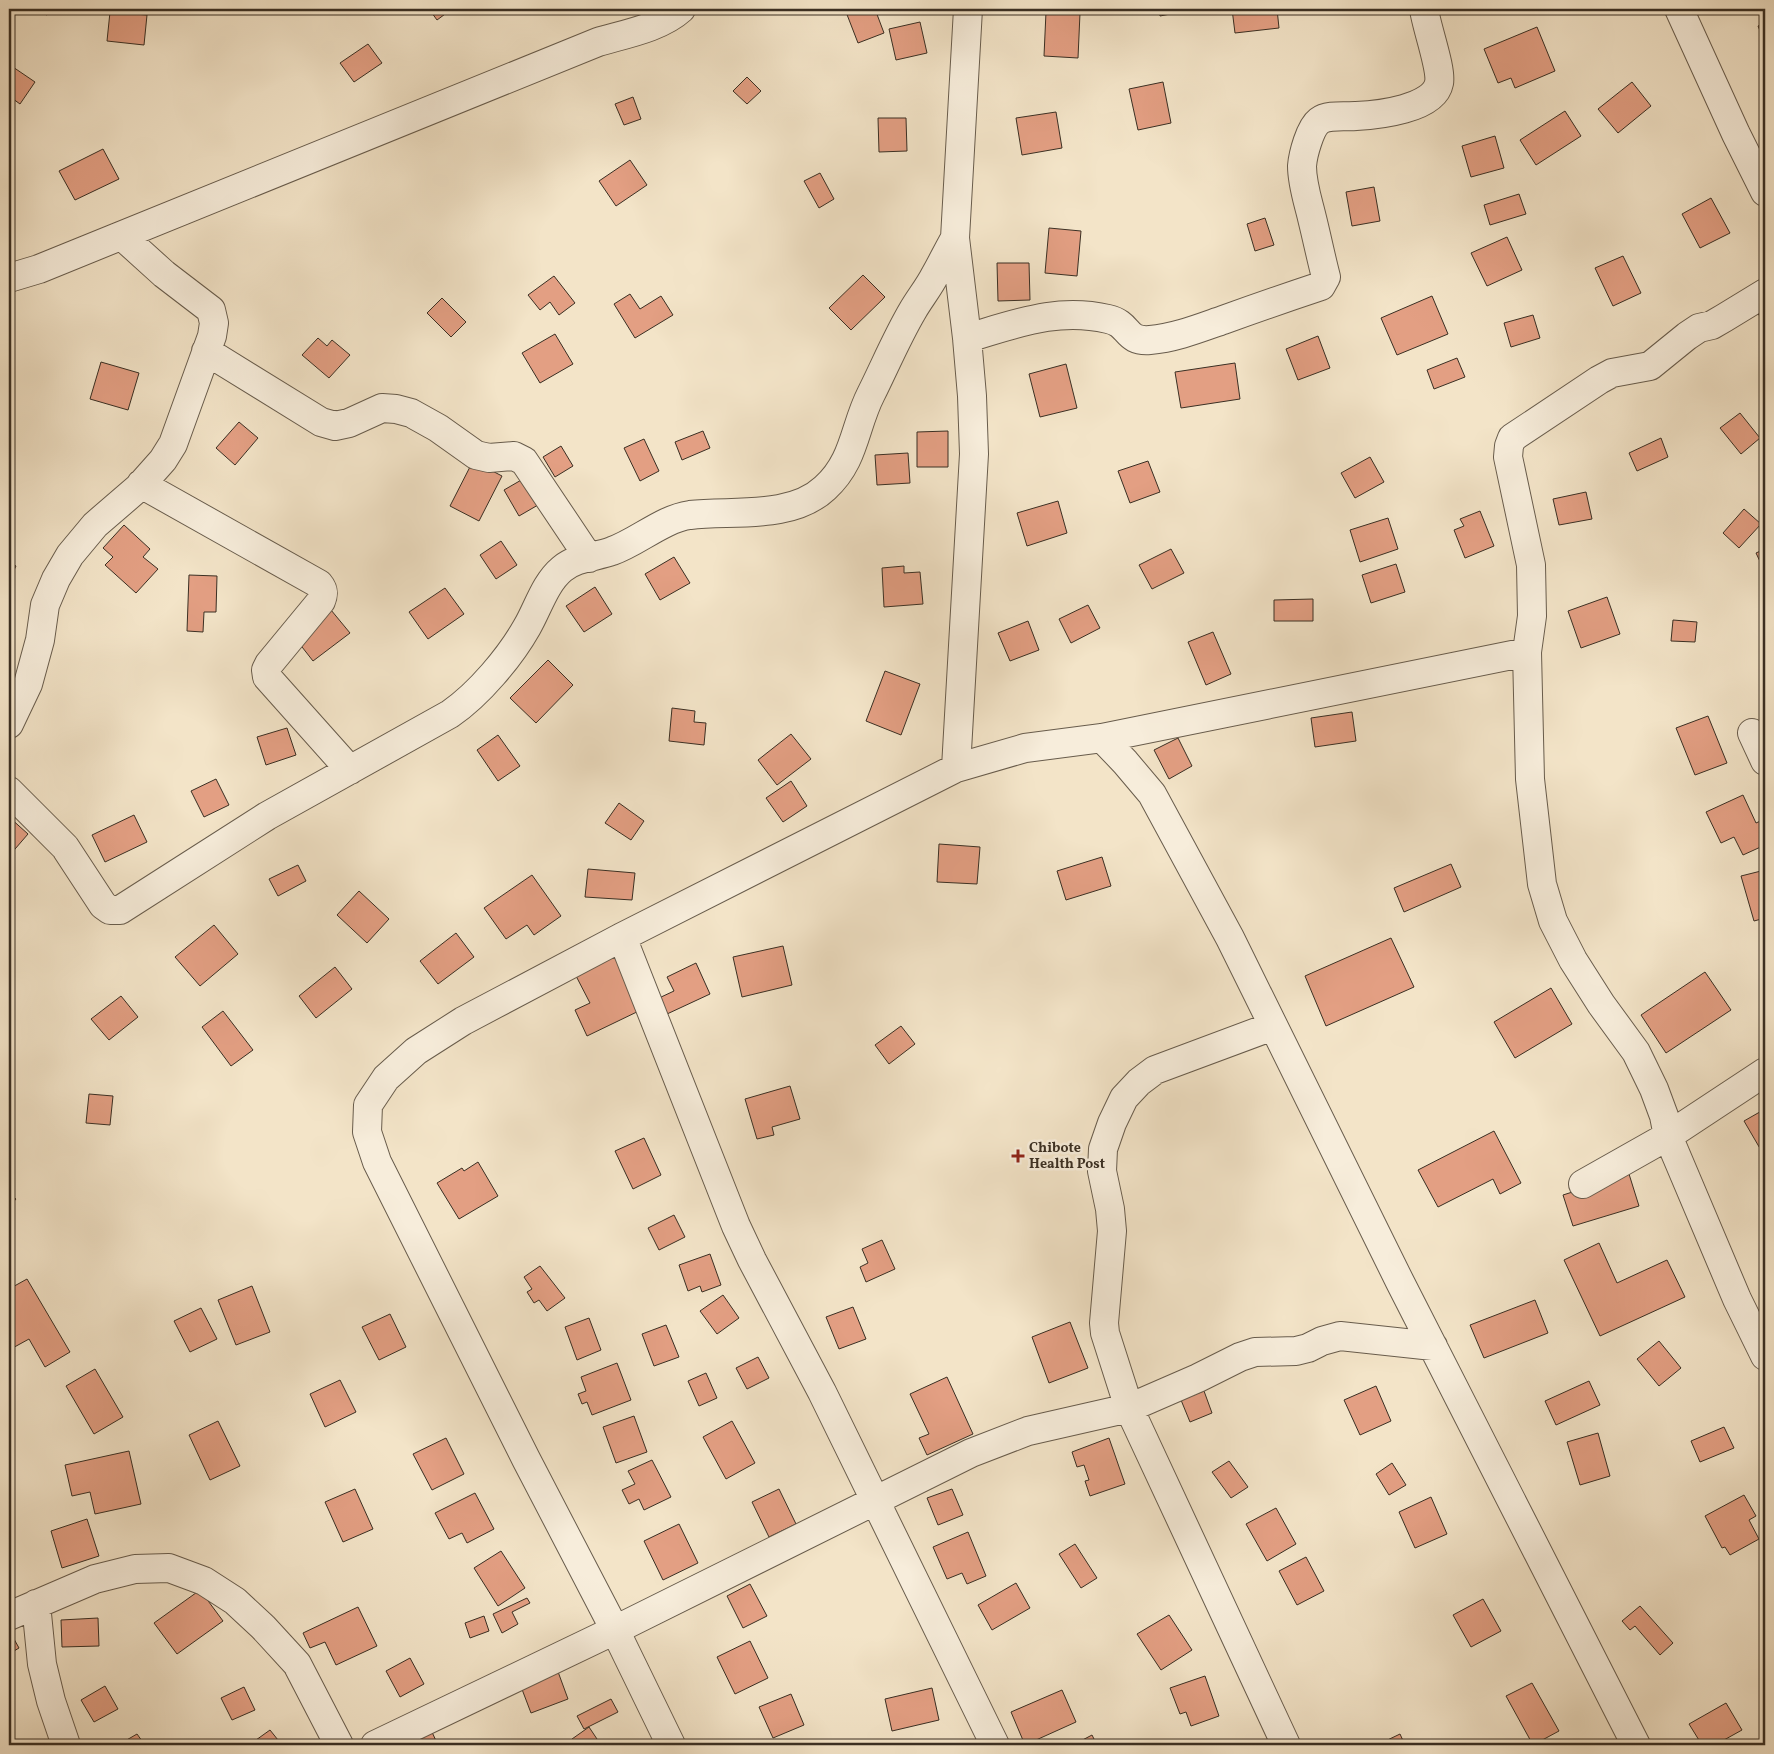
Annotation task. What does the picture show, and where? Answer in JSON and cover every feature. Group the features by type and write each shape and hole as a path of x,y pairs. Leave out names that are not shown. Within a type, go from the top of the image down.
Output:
{"street":[{"path":"9,278 39,269 122,236 589,46 672,17 681,9"},
{"path":"956,768 974,454 967,338 955,238 968,9"},
{"path":"967,338 1048,316 1074,314 1116,321 1132,337 1150,340 1181,334 1321,286 1326,277 1306,194 1302,167 1308,141 1315,125 1326,117 1358,116 1408,108 1423,102 1437,91 1440,75 1424,9"},
{"path":"1679,9 1736,134 1765,192"},
{"path":"9,724 28,684 40,640 45,605 56,579 70,555 95,525 140,484 163,460 174,444 214,323 210,310 164,274 122,236"},
{"path":"9,791 65,847 103,905 110,910 120,910 242,831 450,714 465,703 477,692 522,636 554,576 563,568 575,561 610,552 665,524 688,516 762,511 799,502 824,488 840,471 849,454 857,435 862,412 870,395 913,310 935,276 955,238"},
{"path":"1765,294 1687,336 1650,366 1612,373 1599,380 1512,438 1508,446 1508,457 1531,565 1532,616 1527,652 1530,779 1542,884 1554,921 1573,960 1601,1004 1636,1052 1654,1089 1664,1116 1668,1136 1738,1299 1765,1356"},
{"path":"206,351 321,422 335,426 349,423 382,408 396,409 411,412 438,428 476,456 489,458 514,456 524,461 589,558"},
{"path":"140,484 319,584 324,596 321,602 269,664 266,670 267,678 350,770"},
{"path":"671,1745 615,1630 377,1162 367,1132 368,1105 386,1078 416,1051 463,1021 622,937 956,768 1025,748 1102,738 1527,652"},
{"path":"1752,733 1765,761"},
{"path":"1102,738 1152,794 1230,938 1433,1346 1636,1745"},
{"path":"622,937 736,1226 822,1392 994,1745"},
{"path":"1273,1026 1155,1070 1139,1082 1124,1098 1103,1149 1102,1171 1110,1209 1112,1231 1104,1323 1105,1333 1130,1408 1286,1745"},
{"path":"1583,1184 1668,1136 1765,1072"},
{"path":"376,1745 615,1630 972,1453 1028,1431 1130,1408 1240,1357 1255,1352 1308,1348 1322,1341 1340,1336 1433,1346"},
{"path":"9,1616 95,1579 134,1569 169,1568 204,1581 235,1601 263,1627 297,1664 340,1745"},
{"path":"36,1604 42,1664 51,1701 66,1745"}],"building":[{"path":"35,9 50,9 47,15"},
{"path":"429,9 452,9 437,20"},
{"path":"853,9 875,9 884,33 858,43 846,12"},
{"path":"1159,9 1186,9 1186,11 1160,16"},
{"path":"1232,9 1277,9 1279,28 1235,33"},
{"path":"110,12 147,15 144,45 107,41"},
{"path":"1046,12 1080,13 1078,58 1044,56"},
{"path":"920,22 927,53 896,60 889,29"},
{"path":"1765,23 1765,43 1758,26"},
{"path":"1537,27 1555,71 1515,88 1511,78 1498,83 1484,49"},
{"path":"368,44 382,63 354,82 340,63"},
{"path":"10,65 35,82 20,104 9,96"},
{"path":"747,77 761,91 747,104 733,91"},
{"path":"1163,82 1171,123 1138,130 1129,89"},
{"path":"1632,82 1651,106 1618,133 1598,109"},
{"path":"633,97 641,119 624,125 615,104"},
{"path":"1565,111 1581,136 1536,165 1520,140"},
{"path":"1056,112 1062,148 1022,155 1016,118"},
{"path":"878,118 906,118 907,151 879,152"},
{"path":"1495,136 1504,168 1471,177 1462,146"},
{"path":"103,149 119,179 75,200 59,171"},
{"path":"630,160 647,185 616,206 599,181"},
{"path":"820,173 834,199 819,208 804,181"},
{"path":"1374,187 1380,221 1352,226 1346,192"},
{"path":"1519,194 1526,214 1490,225 1484,205"},
{"path":"1711,198 1730,233 1700,248 1682,214"},
{"path":"1265,218 1274,245 1255,251 1247,224"},
{"path":"1049,228 1081,231 1077,276 1045,273"},
{"path":"1507,237 1522,270 1487,286 1471,253"},
{"path":"1623,256 1641,293 1613,306 1595,268"},
{"path":"997,263 1029,263 1030,300 998,301"},
{"path":"863,275 885,297 851,330 829,308"},
{"path":"554,276 575,303 559,315 550,302 540,310 528,295"},
{"path":"630,294 640,309 661,296 673,315 635,338 614,304"},
{"path":"1432,296 1448,334 1397,355 1381,318"},
{"path":"442,298 466,322 451,337 427,313"},
{"path":"1765,306 1765,324 1757,312"},
{"path":"1533,315 1540,338 1511,347 1504,323"},
{"path":"555,334 573,364 540,383 522,353"},
{"path":"1318,336 1330,368 1298,380 1286,349"},
{"path":"318,338 327,346 332,340 350,355 329,378 302,355"},
{"path":"1457,358 1465,377 1434,389 1427,370"},
{"path":"101,362 139,373 128,410 90,399"},
{"path":"1235,363 1240,399 1181,408 1175,372"},
{"path":"1066,364 1077,408 1040,417 1029,374"},
{"path":"1740,413 1760,438 1741,454 1720,428"},
{"path":"239,422 258,438 235,465 216,448"},
{"path":"703,431 710,448 682,460 675,442"},
{"path":"948,431 948,467 917,467 917,432"},
{"path":"1661,438 1668,457 1637,471 1629,453"},
{"path":"644,439 659,471 640,481 624,448"},
{"path":"561,446 573,466 555,477 543,457"},
{"path":"908,453 910,483 877,485 875,455"},
{"path":"1370,457 1384,482 1355,498 1341,473"},
{"path":"473,461 502,476 479,521 450,506"},
{"path":"1148,461 1160,492 1130,503 1118,471"},
{"path":"523,479 538,505 519,516 504,490"},
{"path":"1586,492 1592,519 1559,525 1553,499"},
{"path":"1058,501 1067,533 1027,546 1017,513"},
{"path":"1744,509 1761,524 1739,548 1723,533"},
{"path":"1480,511 1494,546 1465,558 1454,530 1464,526 1460,519"},
{"path":"1388,518 1398,549 1360,562 1350,530"},
{"path":"124,525 150,549 143,557 158,569 136,593 105,565 113,557 103,548"},
{"path":"501,541 517,565 496,579 480,555"},
{"path":"1171,549 1184,573 1152,589 1139,565"},
{"path":"1765,549 1765,572 1756,553"},
{"path":"674,557 690,583 660,600 645,574"},
{"path":"9,562 16,566 9,580"},
{"path":"1396,564 1405,592 1371,603 1362,575"},
{"path":"904,566 904,573 920,572 923,604 884,607 882,568"},
{"path":"189,575 217,576 216,612 204,612 203,632 187,631"},
{"path":"595,587 612,614 584,632 566,606"},
{"path":"445,588 464,614 428,639 409,612"},
{"path":"1607,597 1620,634 1581,648 1568,611"},
{"path":"1313,599 1313,621 1274,621 1274,600"},
{"path":"1088,605 1100,628 1071,643 1059,619"},
{"path":"331,610 350,633 313,661 295,638"},
{"path":"1673,620 1697,622 1695,642 1671,641"},
{"path":"1028,621 1039,650 1010,661 998,633"},
{"path":"1213,632 1231,674 1206,685 1188,642"},
{"path":"548,660 573,685 536,723 510,698"},
{"path":"885,671 920,684 901,735 866,721"},
{"path":"672,708 695,711 694,722 706,723 704,745 669,741"},
{"path":"1352,712 1356,741 1315,747 1311,718"},
{"path":"1708,716 1727,763 1695,775 1676,728"},
{"path":"287,728 296,755 266,765 257,737"},
{"path":"791,734 811,759 777,785 758,760"},
{"path":"498,735 520,766 498,781 477,750"},
{"path":"1178,738 1192,766 1169,779 1154,750"},
{"path":"216,779 229,805 204,817 191,791"},
{"path":"791,781 807,806 783,822 766,798"},
{"path":"1743,795 1756,823 1765,819 1765,845 1743,855 1734,837 1721,843 1706,812"},
{"path":"619,803 644,821 631,840 605,823"},
{"path":"134,815 147,842 105,862 92,835"},
{"path":"9,817 28,834 9,856"},
{"path":"939,844 980,847 977,884 937,882"},
{"path":"1102,857 1111,886 1066,900 1057,871"},
{"path":"1451,864 1461,887 1404,912 1394,888"},
{"path":"298,865 306,881 278,896 269,879"},
{"path":"588,869 635,873 632,900 585,897"},
{"path":"1765,870 1765,918 1754,921 1741,876"},
{"path":"532,875 561,916 534,935 527,925 506,939 484,908"},
{"path":"359,891 389,919 367,943 337,915"},
{"path":"214,925 238,954 200,986 175,957"},
{"path":"456,933 474,957 438,984 420,961"},
{"path":"1391,938 1414,987 1326,1026 1305,976"},
{"path":"783,946 792,985 742,997 733,957"},
{"path":"616,954 643,1009 587,1036 575,1010 590,1003 575,974"},
{"path":"696,963 710,994 667,1014 659,998 674,991 667,977"},
{"path":"335,967 352,989 316,1018 299,996"},
{"path":"1705,972 1731,1010 1666,1053 1641,1015"},
{"path":"1551,988 1572,1024 1515,1058 1494,1022"},
{"path":"121,996 138,1017 109,1040 91,1019"},
{"path":"223,1011 253,1050 231,1066 202,1027"},
{"path":"901,1026 915,1044 889,1064 875,1045"},
{"path":"790,1086 800,1119 772,1127 774,1135 757,1139 745,1099"},
{"path":"89,1094 113,1096 110,1125 86,1123"},
{"path":"1765,1109 1765,1157 1744,1121"},
{"path":"1494,1131 1521,1183 1500,1194 1493,1179 1438,1207 1418,1170"},
{"path":"644,1138 661,1175 633,1189 615,1151"},
{"path":"478,1162 498,1196 459,1219 437,1183 462,1168 464,1171"},
{"path":"1629,1174 1639,1206 1573,1226 1563,1195"},
{"path":"9,1193 16,1199 9,1207"},
{"path":"674,1215 685,1237 659,1250 648,1228"},
{"path":"882,1240 895,1269 866,1282 860,1267 868,1263 862,1249"},
{"path":"1599,1243 1617,1283 1667,1260 1685,1297 1600,1336 1564,1260"},
{"path":"710,1254 721,1285 702,1292 700,1286 688,1291 679,1265"},
{"path":"540,1266 565,1298 547,1311 539,1300 534,1303 527,1292 532,1289 524,1277"},
{"path":"27,1279 70,1352 45,1367 29,1339 9,1350 9,1289"},
{"path":"252,1286 270,1332 236,1345 218,1300"},
{"path":"723,1295 739,1318 717,1334 700,1311"},
{"path":"1535,1300 1548,1333 1484,1358 1470,1325"},
{"path":"853,1307 866,1339 839,1349 826,1317"},
{"path":"201,1308 217,1339 190,1352 174,1321"},
{"path":"390,1314 406,1347 379,1360 362,1327"},
{"path":"589,1318 601,1350 577,1360 565,1327"},
{"path":"1070,1322 1088,1368 1049,1383 1032,1337"},
{"path":"666,1325 679,1357 654,1366 642,1334"},
{"path":"1659,1341 1681,1368 1659,1386 1637,1359"},
{"path":"758,1357 769,1378 747,1389 736,1368"},
{"path":"617,1363 631,1400 592,1415 587,1402 582,1404 578,1394 586,1391 581,1377"},
{"path":"95,1369 123,1417 94,1434 66,1386"},
{"path":"706,1373 717,1398 699,1406 688,1381"},
{"path":"947,1377 973,1434 927,1455 919,1438 929,1434 910,1394"},
{"path":"340,1380 356,1412 325,1427 310,1394"},
{"path":"1589,1381 1600,1405 1556,1425 1545,1401"},
{"path":"1376,1386 1391,1421 1360,1435 1344,1400"},
{"path":"1204,1391 1212,1413 1190,1422 1181,1400"},
{"path":"634,1416 647,1452 616,1463 603,1427"},
{"path":"218,1421 240,1466 210,1480 189,1435"},
{"path":"732,1421 755,1463 726,1479 703,1437"},
{"path":"1724,1427 1734,1448 1700,1462 1691,1441"},
{"path":"1598,1433 1610,1476 1580,1485 1567,1442"},
{"path":"446,1438 464,1474 432,1490 413,1454"},
{"path":"1109,1438 1125,1484 1090,1496 1085,1481 1089,1480 1084,1465 1077,1467 1072,1452"},
{"path":"129,1451 141,1504 95,1514 90,1492 72,1496 65,1465"},
{"path":"652,1460 671,1497 644,1510 639,1499 629,1504 622,1490 635,1484 628,1471"},
{"path":"1229,1461 1248,1487 1231,1498 1212,1472"},
{"path":"1392,1463 1406,1485 1389,1495 1376,1474"},
{"path":"355,1489 373,1529 343,1542 325,1502"},
{"path":"779,1489 796,1524 769,1537 752,1502"},
{"path":"952,1489 963,1515 938,1525 927,1498"},
{"path":"475,1493 494,1529 467,1543 462,1533 449,1539 435,1513"},
{"path":"1744,1495 1756,1516 1749,1520 1759,1539 1730,1555 1725,1547 1722,1548 1705,1516"},
{"path":"1431,1497 1447,1534 1415,1548 1399,1512"},
{"path":"1276,1508 1296,1544 1267,1561 1246,1524"},
{"path":"87,1519 99,1556 62,1568 51,1531"},
{"path":"679,1524 698,1563 663,1580 644,1541"},
{"path":"968,1532 986,1576 967,1584 962,1573 947,1579 933,1547"},
{"path":"1075,1544 1097,1578 1081,1588 1059,1554"},
{"path":"501,1551 525,1588 498,1606 474,1568"},
{"path":"1306,1557 1324,1591 1297,1605 1279,1571"},
{"path":"1016,1583 1030,1608 992,1630 978,1605"},
{"path":"750,1584 767,1616 743,1628 727,1596"},
{"path":"200,1590 223,1621 177,1654 154,1623"},
{"path":"527,1598 530,1603 512,1612 518,1624 502,1633 493,1614"},
{"path":"1483,1599 1501,1631 1471,1647 1453,1615"},
{"path":"1640,1606 1673,1643 1660,1655 1635,1626 1630,1630 1622,1621"},
{"path":"358,1607 377,1646 336,1665 325,1642 310,1648 303,1633"},
{"path":"1169,1615 1192,1650 1161,1670 1137,1634"},
{"path":"484,1616 489,1631 470,1638 465,1623"},
{"path":"98,1618 99,1646 62,1647 61,1620"},
{"path":"9,1630 19,1648 9,1654"},
{"path":"750,1641 768,1678 735,1694 717,1657"},
{"path":"410,1658 424,1684 400,1697 386,1671"},
{"path":"557,1669 568,1699 531,1713 520,1684"},
{"path":"1205,1676 1219,1716 1191,1726 1186,1712 1180,1714 1170,1688"},
{"path":"1532,1683 1559,1731 1533,1745 1506,1696"},
{"path":"105,1686 118,1709 94,1722 81,1700"},
{"path":"244,1687 255,1710 232,1720 221,1698"},
{"path":"932,1688 939,1720 892,1731 885,1699"},
{"path":"1062,1690 1076,1722 1025,1745 1011,1712"},
{"path":"791,1694 804,1725 773,1738 759,1707"},
{"path":"611,1699 618,1712 584,1729 577,1716"},
{"path":"1726,1703 1742,1730 1715,1745 1702,1745 1689,1724"},
{"path":"589,1727 601,1745 576,1745 572,1739"},
{"path":"270,1730 282,1745 260,1745 256,1740"},
{"path":"431,1730 438,1745 400,1745"},
{"path":"137,1734 145,1745 118,1745"},
{"path":"1400,1734 1405,1745 1377,1745"},
{"path":"1092,1735 1097,1745 1073,1745"}],"place":[{"name":"Chibote Health Post","path":"1018,1156"}]}
